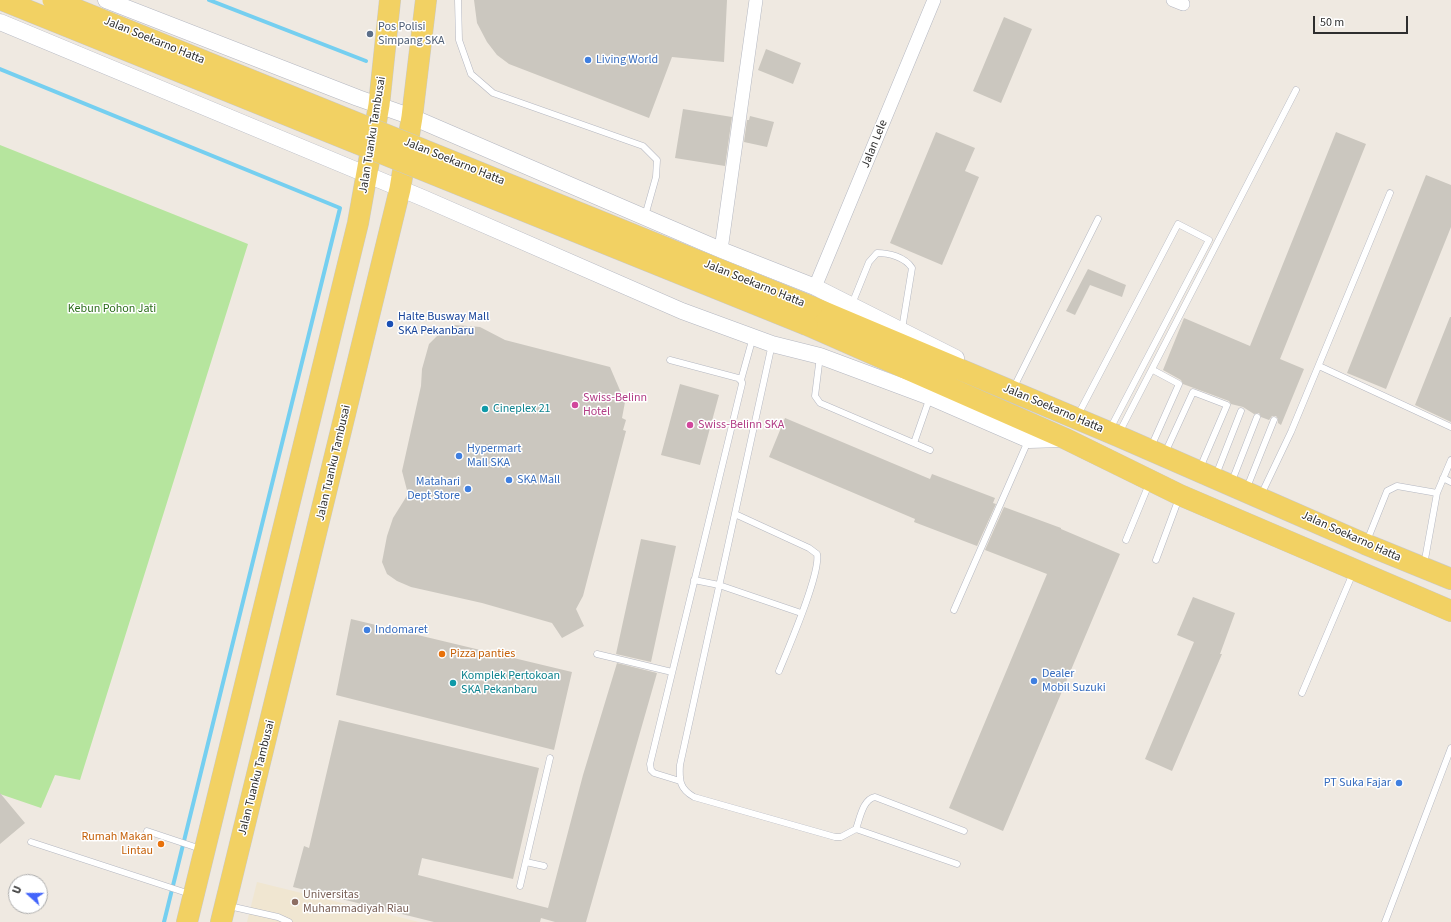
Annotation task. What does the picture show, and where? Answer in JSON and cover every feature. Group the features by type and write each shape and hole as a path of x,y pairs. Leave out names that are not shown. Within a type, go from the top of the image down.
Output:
{"main road":[{"name":"Jalan Soekarno Hatta","path":"2,0 812,307 1066,439 1180,495 1451,611"},
{"name":"Jalan Soekarno Hatta","path":"53,0 812,307 1230,484 1365,544 1451,579"},
{"name":"Jalan Tuanku Tambusai","path":"187,922 358,223 368,175 379,105 390,0"},
{"name":"Jalan Tuanku Tambusai","path":"224,914 400,189 412,117 426,0"},
{"path":"379,105 400,189"},
{"path":"368,175 412,117"}],"street":[{"path":"106,0 358,98 412,117 721,250 812,307 851,305 1099,429"},
{"path":"721,250 756,0"},
{"name":"Jalan Lele","path":"812,307 934,0"},
{"name":"Jalan Soekarno Hatta","path":"0,22 368,175 682,311 772,344 820,356 930,397 1029,440 1066,439"},
{"path":"187,100 212,42"}],"lane":[{"path":"458,0 459,40 471,74 493,93 643,146 657,160 656,177 644,217"},
{"path":"1099,429 1153,370 1296,90"},
{"path":"1230,484 1291,432 1390,193"},
{"path":"1014,387 1098,219"},
{"path":"1178,224 1209,240 1099,429 1178,224"},
{"path":"851,305 869,262 877,254 885,253 908,261 912,268 901,330"},
{"path":"680,782 654,773 650,768 742,384 741,380 753,337"},
{"path":"772,344 680,765 680,782 682,788 694,797 835,837 841,837 856,828 867,802 870,798 876,797 964,831"},
{"path":"820,356 816,400 930,450"},
{"path":"670,360 741,380"},
{"path":"1319,366 1451,427"},
{"path":"1153,370 1179,384 1156,453"},
{"path":"1156,453 1193,392 1226,404 1230,484"},
{"path":"914,443 930,397"},
{"path":"1230,484 1241,411"},
{"path":"1230,484 1257,417"},
{"path":"1230,484 1274,420"},
{"path":"954,610 1029,440"},
{"path":"1423,568 1437,493 1451,460"},
{"path":"1443,478 1451,482"},
{"path":"1126,540 1151,480"},
{"path":"1365,544 1387,491 1397,486 1437,493"},
{"path":"1156,560 1180,495"},
{"path":"735,514 809,548 817,554 817,566 779,672"},
{"path":"1302,693 1354,570"},
{"path":"694,580 719,585 801,613"},
{"path":"597,654 672,672"},
{"path":"1385,922 1451,748"},
{"path":"520,886 550,758"},
{"path":"856,828 957,864"},
{"path":"147,831 204,850"},
{"path":"31,842 193,895"},
{"path":"526,862 544,866"},
{"path":"224,914 289,922"}],"shaded area":[{"name":"Universitas Muhammadiyah Riau","path":"257,882 419,922 247,922"}],"green space":[{"name":"Kebun Pohon Jati","path":"0,145 248,244 80,780 55,775 41,808 0,794"}],"building":[{"name":"Living World","path":"474,0 727,0 724,62 672,57 649,118 509,64 497,55 487,42 477,23"},
{"path":"1004,17 1032,29 1001,103 973,91"},
{"path":"766,49 801,63 793,84 758,70"},
{"path":"683,109 732,117 725,166 675,158"},
{"path":"750,116 774,122 767,147 744,142 747,120 749,120"},
{"path":"936,132 975,148 965,171 979,177 942,265 890,243"},
{"path":"1336,132 1366,144 1280,359 1304,369 1281,425 1278,423 1276,416 1272,416 1269,420 1261,417 1259,413 1254,414 1243,407 1231,404 1229,401 1183,384 1181,380 1163,370 1184,318 1250,346"},
{"path":"1426,175 1451,185 1451,227 1386,389 1347,373"},
{"path":"1088,269 1126,285 1122,297 1090,285 1075,315 1066,311"},
{"path":"1451,317 1451,422 1415,405"},
{"name":"SKA Mall","path":"455,325 480,327 505,340 610,367 625,402 622,418 626,420 623,430 626,431 583,596 576,609 584,626 562,638 552,623 482,603 411,587 397,581 387,574 382,562 387,536 393,518 408,494 402,471 421,386 422,369 429,344 442,331"},
{"name":"Swiss-Belinn SKA","path":"680,384 719,395 700,465 661,455"},
{"path":"785,418 930,479 932,474 995,498 993,503 996,504 977,546 914,522 915,519 769,457"},
{"name":"Dealer Mobil Suzuki","path":"1004,507 1061,528 1120,554 1003,831 949,808 1047,574 985,550"},
{"path":"641,539 676,546 651,662 616,654"},
{"path":"1193,597 1235,613 1220,654 1222,654 1172,771 1145,759 1194,642 1177,635"},
{"name":"Komplek Pertokoan SKA Pekanbaru","path":"351,619 572,672 554,750 336,695"},
{"path":"617,663 657,673 586,922 555,922 541,918 540,922 434,922 293,887 304,846 309,848 339,720 539,768 513,879 422,858 418,875 548,908 583,775"},
{"path":"0,793 25,823 0,844"}],"waterway":[{"path":"209,0 366,61"},
{"path":"0,69 340,208 164,922"}],"place":[{"name":"Pos Polisi Simpang SKA","path":"370,34"},
{"name":"Living World","path":"588,60"},
{"name":"Halte Busway Mall SKA Pekanbaru","path":"390,324"},
{"name":"Swiss-Belinn Hotel","path":"575,405"},
{"name":"Cineplex 21","path":"485,409"},
{"name":"Swiss-Belinn SKA","path":"690,425"},
{"name":"Hypermart Mall SKA","path":"459,456"},
{"name":"SKA Mall","path":"509,480"},
{"name":"Matahari Dept Store","path":"468,489"},
{"name":"Indomaret","path":"367,630"},
{"name":"Pizza panties","path":"442,654"},
{"name":"Dealer Mobil Suzuki","path":"1034,681"},
{"name":"Komplek Pertokoan SKA Pekanbaru","path":"453,683"},
{"name":"PT Suka Fajar","path":"1399,783"},
{"name":"Rumah Makan Lintau","path":"161,844"},
{"name":"Universitas Muhammadiyah Riau","path":"295,902"}]}
